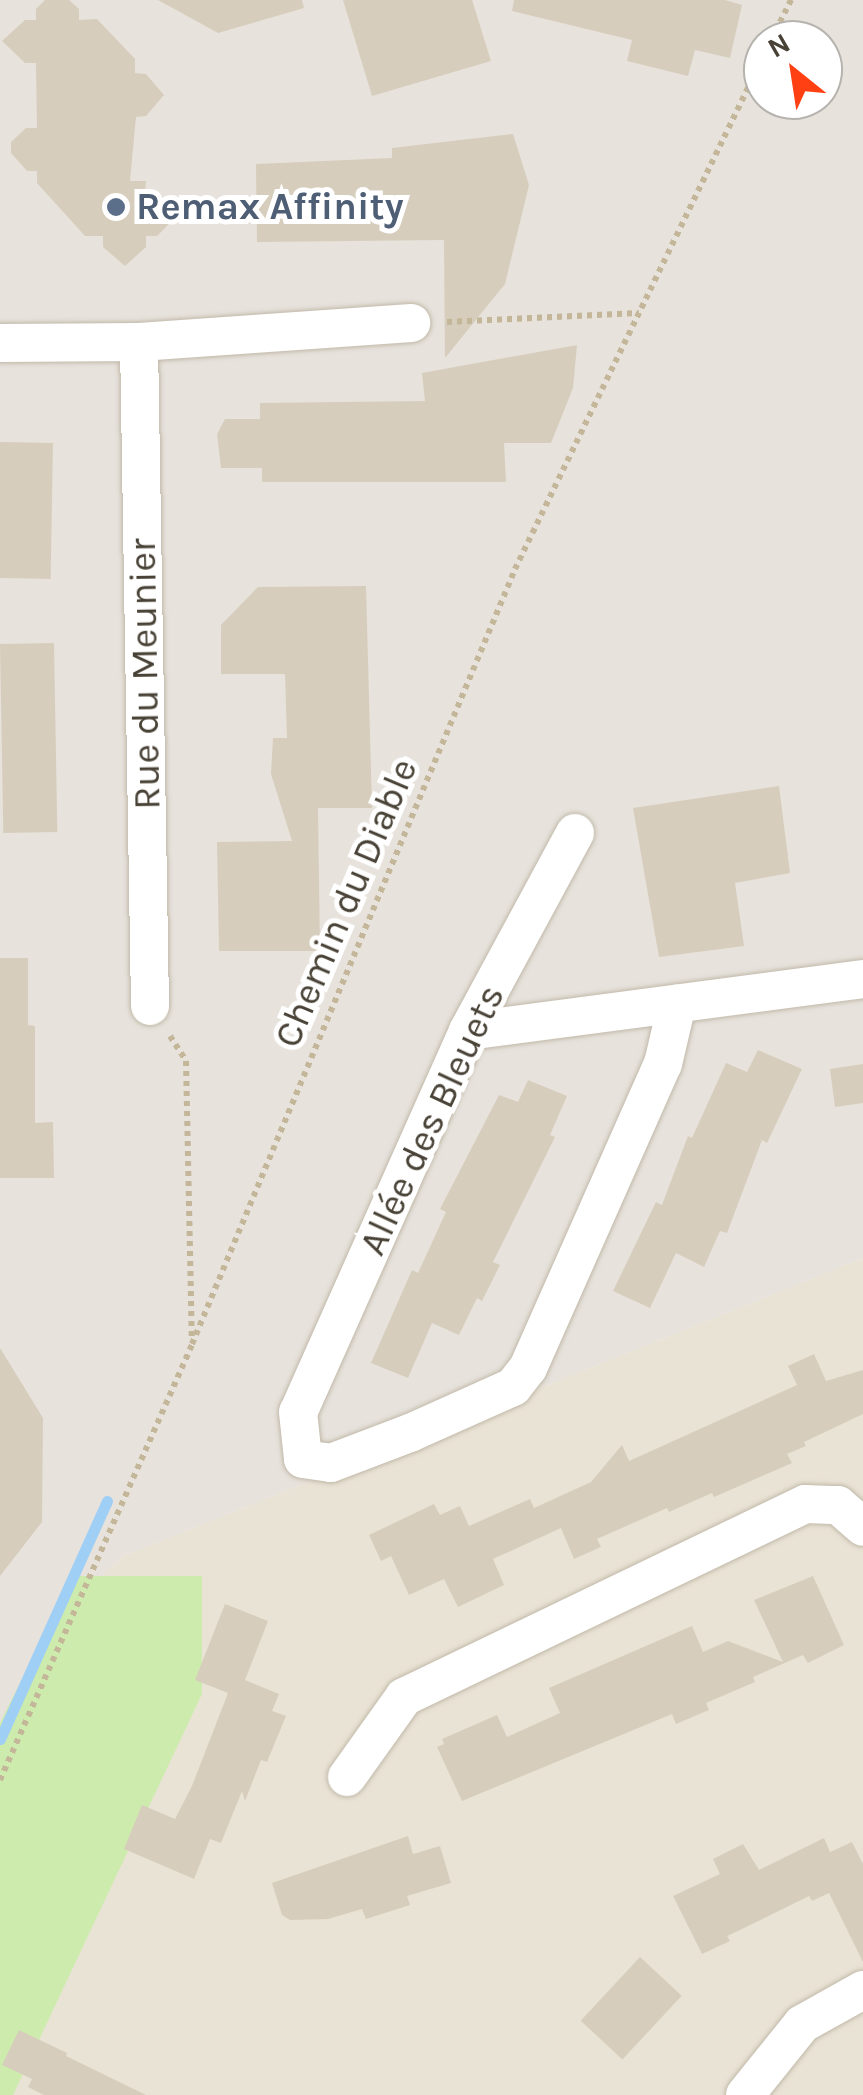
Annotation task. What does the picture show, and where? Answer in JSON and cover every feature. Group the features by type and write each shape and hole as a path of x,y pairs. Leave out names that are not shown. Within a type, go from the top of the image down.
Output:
{"street":[{"path":"0,343 139,342 411,323"},
{"name":"Rue du Meunier","path":"139,342 150,1006"},
{"name":"Allée des Bleuets","path":"575,833 468,1031 298,1412 302,1458 331,1463 512,1387 528,1368 663,1064 677,1004"},
{"path":"468,1031 863,980"},
{"path":"348,1777 404,1696 805,1504 838,1505 863,1527"},
{"path":"745,2095 802,2024 863,1990"}],"path":[{"name":"Chemin du Diable","path":"0,1780 192,1344 515,569 743,98"},
{"path":"411,323 639,313"},
{"path":"150,1006 186,1061 192,1344"}],"shaded area":[{"path":"0,0 863,0 863,1258 124,1556 50,1622 0,1732"},
{"path":"863,1258 863,2095 0,2095 0,1732 50,1622 124,1556"}],"green space":[{"path":"73,1576 202,1576 202,1694 13,2095 0,2095 0,1723"}],"building":[{"path":"45,0 69,0 79,9 79,20 97,19 135,59 135,73 146,74 164,95 146,116 136,117 130,181 146,181 145,192 157,192 179,214 157,236 146,236 146,247 125,266 103,247 103,236 85,236 37,183 37,171 27,171 11,153 11,142 26,128 37,128 36,63 25,63 2,41 25,20 36,20 36,9"},
{"path":"158,0 302,0 304,8 218,33"},
{"path":"343,0 472,0 491,61 372,96"},
{"path":"514,0 725,0 742,5 730,58 695,50 688,76 627,61 632,40 512,11"},
{"path":"513,134 529,185 505,284 445,358 444,240 257,242 256,164 392,158 392,148"},
{"path":"577,345 573,388 551,443 504,443 506,482 262,482 262,468 221,468 217,434 225,419 260,419 260,403 425,401 422,373"},
{"path":"0,442 53,443 51,579 0,578"},
{"path":"366,586 372,808 318,808 320,951 219,951 217,842 292,841 271,774 273,738 287,738 285,674 221,674 221,625 258,587"},
{"path":"54,643 57,832 3,833 0,644"},
{"path":"779,786 790,873 735,883 744,946 659,957 633,808"},
{"path":"0,958 28,958 28,1025 35,1026 35,1123 53,1122 54,1178 0,1178"},
{"path":"758,1050 802,1069 767,1143 762,1140 727,1233 720,1231 704,1267 676,1253 650,1308 613,1291 656,1202 662,1205 688,1136 692,1138 726,1063 747,1072"},
{"path":"863,1064 863,1103 835,1107 830,1069"},
{"path":"528,1080 567,1096 550,1135 555,1137 493,1262 500,1265 482,1301 477,1298 459,1335 432,1323 408,1378 371,1363 412,1270 418,1273 446,1212 440,1209 499,1095 518,1102"},
{"path":"0,1348 43,1418 42,1522 0,1576"},
{"path":"814,1354 826,1381 863,1370 863,1414 804,1442 806,1446 787,1454 792,1463 714,1497 712,1493 669,1512 667,1508 597,1539 601,1547 574,1559 561,1528 493,1559 504,1585 458,1607 444,1579 409,1595 391,1556 381,1561 369,1535 434,1504 440,1515 460,1506 469,1526 530,1499 534,1508 591,1482 622,1445 629,1461 797,1385 788,1366"},
{"path":"813,1576 844,1645 808,1663 803,1655 753,1677 755,1682 706,1703 709,1710 676,1724 672,1714 462,1801 437,1747 444,1744 442,1739 497,1715 507,1737 560,1713 549,1688 692,1626 703,1652 728,1641 783,1662 754,1600"},
{"path":"225,1604 268,1621 245,1680 279,1694 272,1711 286,1716 267,1762 261,1760 245,1801 242,1791 221,1843 210,1839 194,1879 124,1849 142,1805 175,1819 192,1786 228,1693 195,1680"},
{"path":"408,1836 413,1854 440,1846 451,1883 407,1896 410,1905 366,1919 362,1909 328,1919 290,1920 282,1915 272,1883"},
{"path":"824,1838 830,1852 852,1842 863,1864 863,1962 829,1893 812,1901 809,1896 727,1936 730,1941 702,1954 673,1896 720,1874 713,1859 743,1844 759,1870"},
{"path":"640,1957 682,1996 622,2060 581,2021"},
{"path":"19,2030 146,2095 44,2095 28,2087 32,2079 2,2065"}],"waterway":[{"path":"0,1739 107,1501"}],"place":[{"name":"Remax Affinity","path":"116,207"}]}
